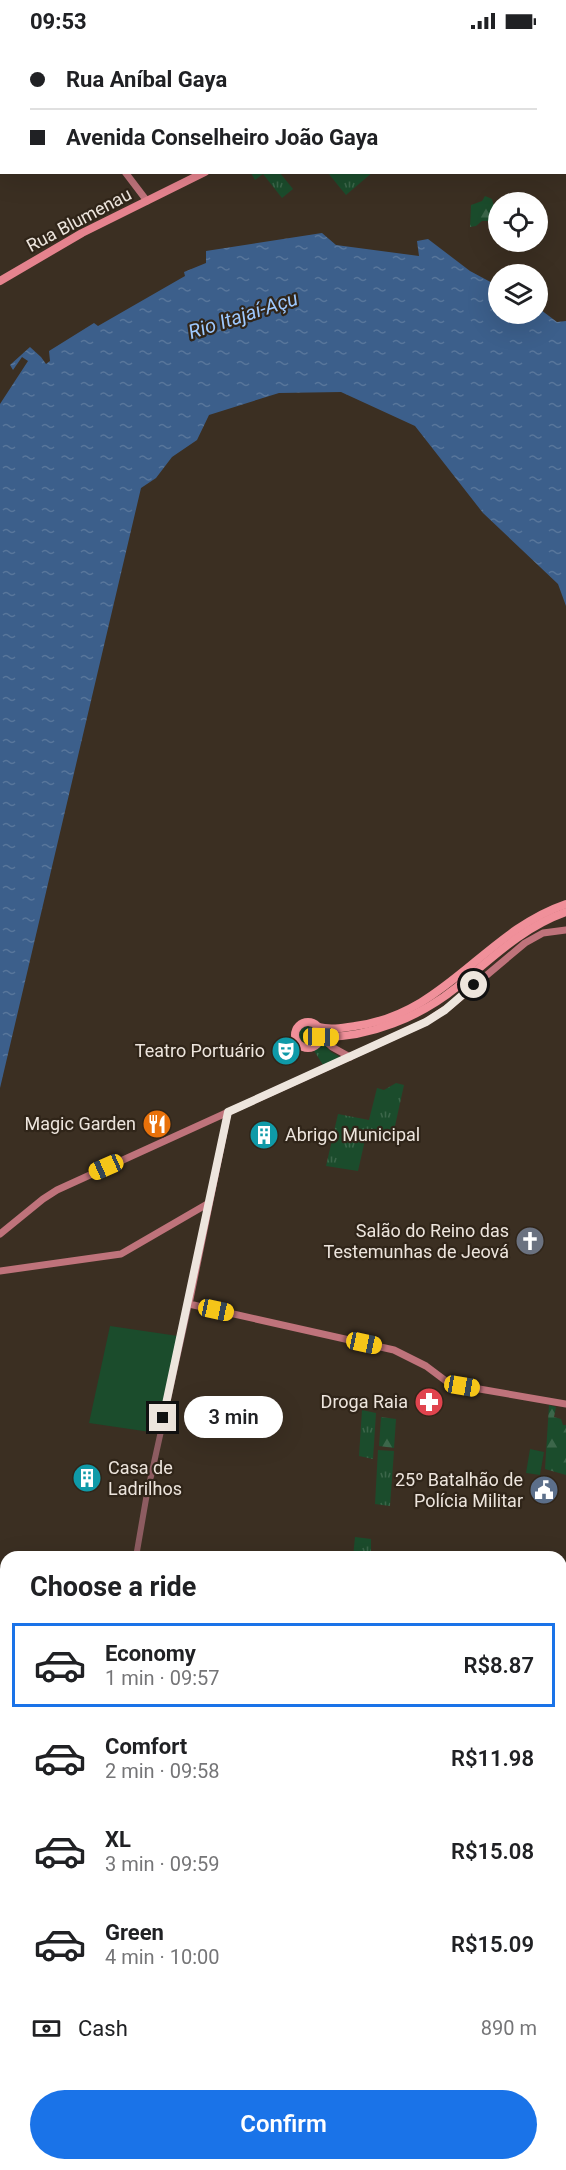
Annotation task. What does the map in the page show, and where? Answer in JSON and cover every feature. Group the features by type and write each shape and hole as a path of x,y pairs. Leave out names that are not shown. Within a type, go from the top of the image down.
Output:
{"highway":[{"path":"318,1027 321,1037 317,1045 309,1048 300,1046 295,1038 297,1028 304,1023 334,1029 364,1025 406,1011 438,992 522,925 566,904"},
{"path":"321,1037 333,1038 367,1031 390,1025 418,1012 456,988 520,934 538,923 566,912"}],"main road":[{"path":"127,174 147,201"},
{"name":"Rua Blumenau","path":"0,281 66,242 193,175"},
{"path":"0,1234 42,1199 57,1190 440,1014 528,940 543,933 566,930"},
{"path":"321,1037 332,1047 350,1057"},
{"path":"228,1112 189,1304 394,1350 410,1357 446,1381 457,1385 566,1404"},
{"path":"0,1271 122,1254 209,1203"}],"street":[{"path":"137,1551 148,1490 189,1304"}],"green space":[{"path":"252,174 263,174 255,180"},
{"path":"263,174 281,174 293,189 282,198"},
{"path":"329,174 371,174 346,195"},
{"path":"485,196 488,197 488,221 482,221 470,227 471,205 482,201"},
{"path":"308,1026 314,1029 317,1035 314,1041 308,1044 302,1041 299,1035 302,1029"},
{"path":"323,1043 331,1052 340,1057 323,1065 313,1049"},
{"path":"396,1083 404,1085 393,1135 367,1131 358,1171 326,1166 338,1114 369,1120 377,1088 384,1090"},
{"path":"110,1326 178,1336 157,1433 89,1423"},
{"path":"549,1405 556,1407 554,1417 561,1419 563,1425 566,1425 566,1475 545,1469"},
{"path":"362,1410 376,1413 373,1459 359,1456"},
{"path":"381,1417 396,1419 394,1448 379,1446"},
{"path":"530,1449 544,1452 540,1475 526,1473"},
{"path":"378,1450 394,1451 390,1506 375,1504"},
{"path":"355,1537 371,1539 371,1551 354,1551"}],"water":[{"name":"Rio Itajaí-Açu","path":"322,233 336,245 419,256 417,241 428,239 470,271 488,281 488,324 548,324 548,315 557,322 566,321 566,606 558,584 483,513 415,426 341,392 279,393 209,415 197,440 172,457 156,478 141,488 0,1088 0,404 28,361 22,357 13,370 10,365 30,347 46,364 50,361 49,351 94,323 98,326 185,276 184,272 206,263 206,251"}],"place":[{"name":"Teatro Portuário","path":"286,1051"},
{"name":"Magic Garden","path":"157,1124"},
{"name":"Abrigo Municipal","path":"264,1135"},
{"name":"Salão do Reino das Testemunhas de Jeová","path":"530,1241"},
{"name":"Droga Raia","path":"429,1402"},
{"name":"Casa de Ladrilhos","path":"87,1478"},
{"name":"25º Batalhão de Polícia Militar","path":"544,1490"}],"route":[{"path":"163,1418 186,1319 228,1112 426,1022 445,1010 474,985"}]}
